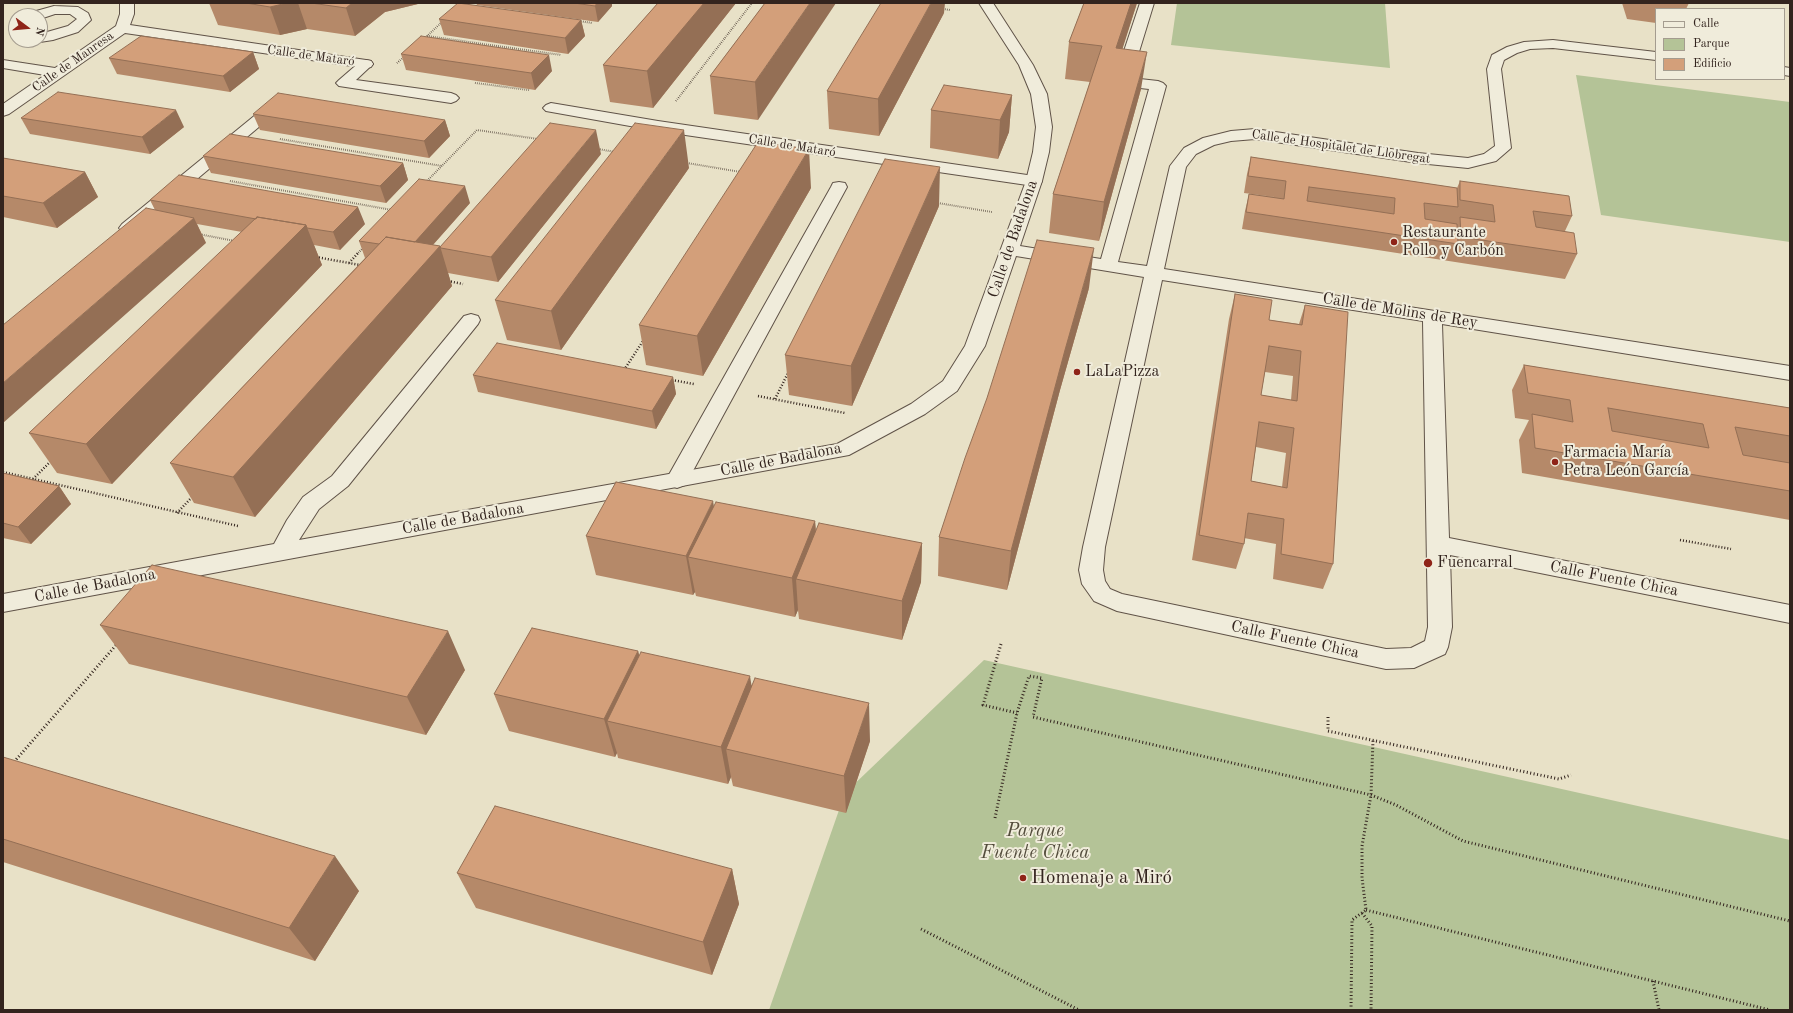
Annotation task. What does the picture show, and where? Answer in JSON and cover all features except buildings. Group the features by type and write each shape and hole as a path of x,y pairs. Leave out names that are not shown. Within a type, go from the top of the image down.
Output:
{"street":[{"name":"Calle de Manresa","path":"3,111 122,28 128,14 127,3"},
{"name":"Calle de Badalona","path":"3,603 842,450 895,423 918,409 950,386 976,346 1034,181 1041,152 1044,127 1040,94 1026,65 986,3"},
{"path":"1108,265 1158,86 1122,82 1147,3"},
{"path":"48,12 62,6 79,12 83,16 84,20 73,29 64,33 48,36"},
{"name":"Calle de Mataró","path":"122,28 366,64 344,83 451,98"},
{"name":"Calle de Hospitalet de Llobregat","path":"1094,547 1178,166 1190,151 1209,141 1231,136 1254,134 1418,158 1468,163 1490,158 1503,148 1494,69 1497,58 1512,50 1529,45 1553,44 1655,56"},
{"path":"3,64 59,73"},
{"path":"123,232 288,95"},
{"name":"Calle de Mataró","path":"551,108 658,126 1034,181"},
{"path":"677,480 839,187"},
{"name":"Calle de Molins de Rey","path":"1010,250 1790,373"},
{"name":"Calle Fuente Chica","path":"1094,547 1091,570 1094,584 1102,595 1117,602 1386,659 1414,658 1436,647 1440,627 1432,316"},
{"path":"282,552 295,526 310,503 340,480 471,320"},
{"name":"Calle Fuente Chica","path":"1438,544 1790,614"}],"path":[{"path":"658,126 752,3"},
{"path":"936,8 950,10"},
{"path":"422,41 444,20"},
{"path":"577,21 592,23"},
{"path":"427,36 561,55"},
{"path":"395,65 406,55"},
{"path":"475,82 529,90"},
{"path":"426,182 477,130 538,140"},
{"path":"242,133 442,166"},
{"path":"592,148 622,153"},
{"path":"683,163 743,172"},
{"path":"192,174 399,211"},
{"path":"937,203 996,212"},
{"path":"197,234 235,241"},
{"path":"349,263 369,242"},
{"path":"311,256 362,265"},
{"path":"441,280 463,284"},
{"path":"624,371 645,338"},
{"path":"616,369 632,372"},
{"path":"775,400 789,371"},
{"path":"671,380 895,423"},
{"path":"33,479 56,457"},
{"path":"3,472 243,527"},
{"path":"178,513 194,495"},
{"path":"1680,540 1731,549"},
{"path":"14,763 118,642"},
{"path":"1001,644 983,705 1017,713"},
{"path":"995,818 1017,713 1029,676 1042,678 1034,716 1371,795 1396,805 1463,840 1790,921"},
{"path":"1328,717 1328,731 1558,779 1571,775"},
{"path":"1366,910 1362,878 1362,846 1371,795 1373,740"},
{"path":"1351,1010 1352,920 1366,910"},
{"path":"1366,910 1770,1010"},
{"path":"1362,914 1372,926 1371,1010"},
{"path":"921,929 1079,1010"},
{"path":"1653,981 1659,1010"}],"green space":[{"path":"1177,3 1385,3 1390,68 1171,45"},
{"path":"1576,75 1790,102 1790,242 1601,215"},
{"name":"Parque Fuente Chica","path":"984,660 1790,840 1790,1010 769,1010 845,793"}],"place":[{"name":"Restaurante Pollo y Carbón","path":"1394,242"},
{"name":"LaLaPizza","path":"1077,372"},
{"name":"Farmacia María Petra León García","path":"1555,462"},
{"name":"Fuencarral","path":"1428,563"},
{"name":"Homenaje a Miró","path":"1023,878"}]}
